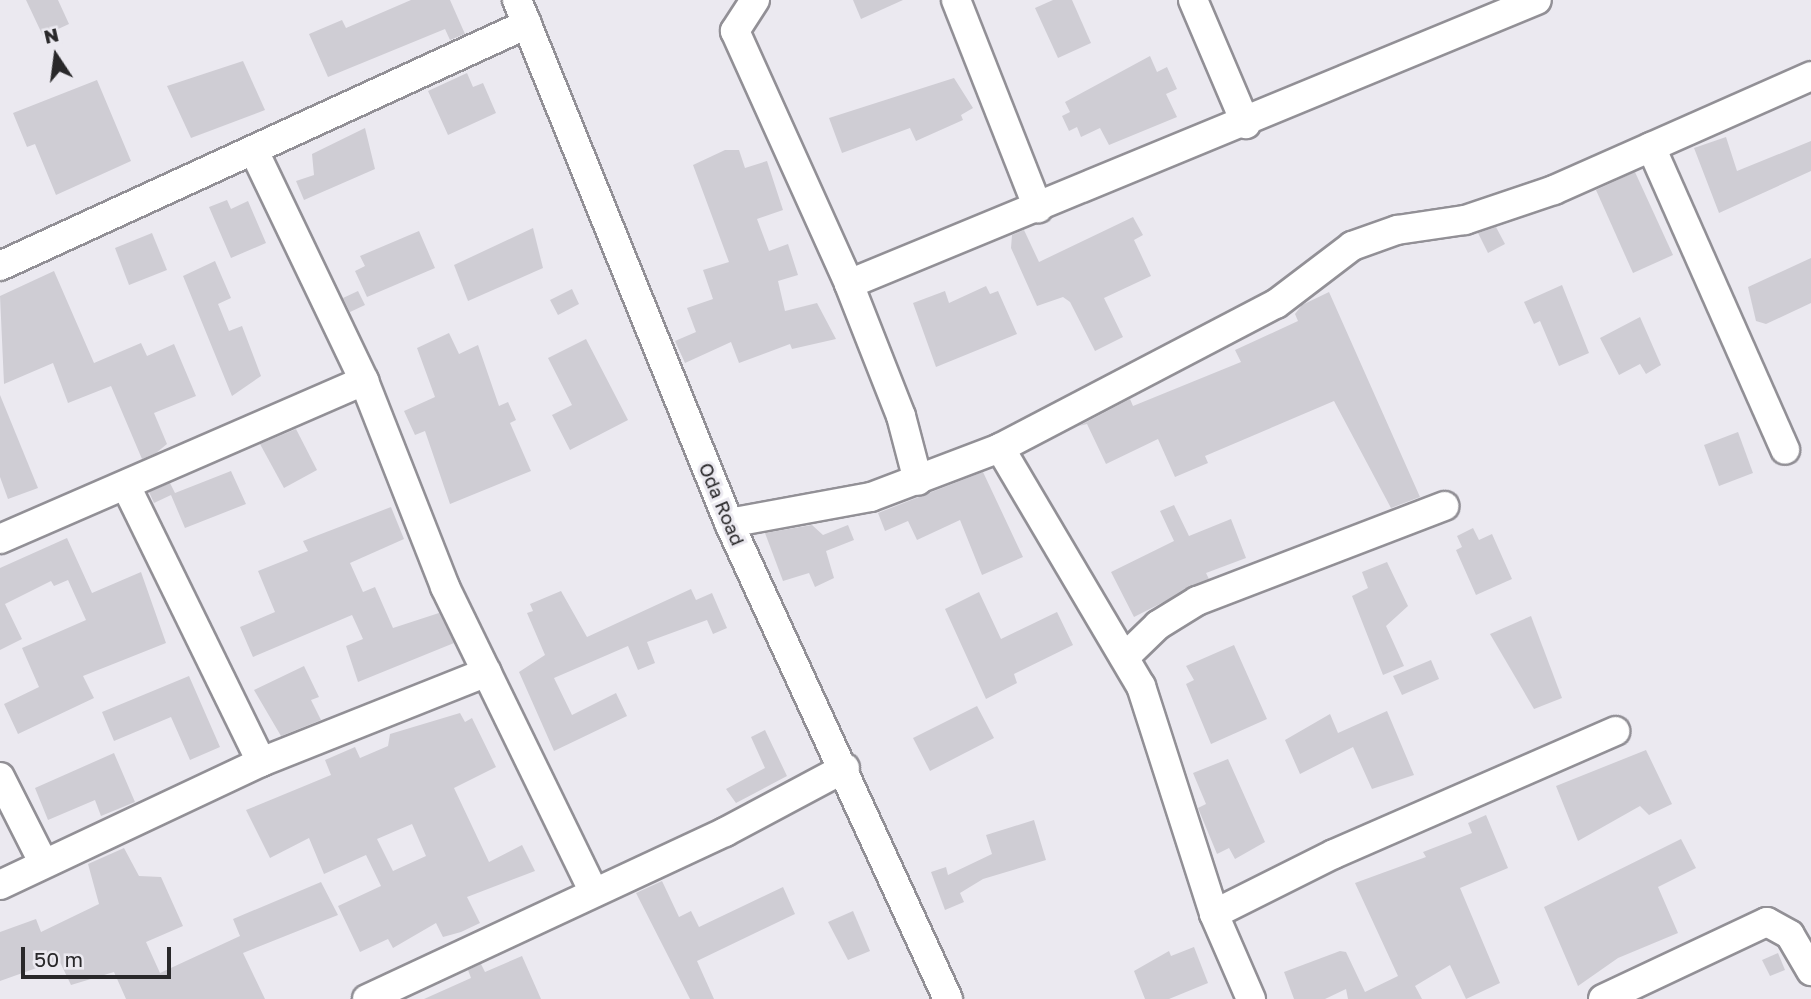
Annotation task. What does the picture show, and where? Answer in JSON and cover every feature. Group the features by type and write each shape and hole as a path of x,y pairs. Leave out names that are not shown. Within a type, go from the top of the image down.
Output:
{"street":[{"path":"755,0 735,31 849,284 901,416 918,481"},
{"path":"956,0 1038,208"},
{"path":"1193,0 1246,124"},
{"path":"849,284 1246,124 1537,0"},
{"path":"0,266 255,153 522,12"},
{"name":"Oda Road","path":"522,12 729,523 845,768 948,999"},
{"path":"729,523 871,497 1000,448 1276,304 1352,246 1397,230 1465,220 1651,147 1811,76"},
{"path":"1651,147 1784,450"},
{"path":"255,153 364,381 426,544 592,889"},
{"path":"0,539 127,488 216,441 364,381"},
{"path":"1000,448 1141,686 1214,914 1251,999"},
{"path":"127,488 261,762"},
{"path":"1125,657 1158,625 1197,601 1444,506"},
{"path":"0,885 43,862 261,762 487,672"},
{"path":"1214,914 1334,854 1615,731"},
{"path":"367,999 592,889 725,832 845,768"},
{"path":"0,777 43,862"},
{"path":"1604,999 1767,922 1790,935 1811,971"}],"building":[{"path":"26,0 58,0 69,24 43,36"},
{"path":"411,0 450,0 465,34 450,40 445,29 328,77 309,34 342,20 346,28"},
{"path":"853,0 903,0 861,19"},
{"path":"1053,0 1072,0 1091,43 1058,58 1035,8"},
{"path":"1150,56 1157,72 1167,67 1177,89 1166,94 1177,117 1109,145 1100,128 1081,137 1077,127 1069,131 1062,116 1070,112 1065,102"},
{"path":"243,61 265,110 191,138 167,86"},
{"path":"467,73 473,87 483,83 496,113 448,135 428,91"},
{"path":"954,78 973,108 961,115 963,120 916,141 910,128 842,153 829,118"},
{"path":"97,80 131,161 56,195 35,144 27,147 13,113"},
{"path":"365,128 375,169 304,200 296,181 314,175 312,154"},
{"path":"1726,137 1737,171 1811,141 1811,171 1719,213 1694,148"},
{"path":"725,150 739,150 745,168 767,161 783,210 757,219 769,251 788,244 798,275 778,281 785,311 817,303 836,339 792,349 790,344 739,363 731,342 685,363 675,341 696,332 687,308 713,299 703,270 729,262 693,165"},
{"path":"1635,172 1673,255 1633,273 1596,190"},
{"path":"227,200 231,209 248,201 266,243 231,258 209,207"},
{"path":"1133,217 1143,235 1134,240 1151,276 1104,298 1123,337 1095,351 1070,302 1063,297 1037,306 1011,248 1012,235 1024,230 1039,262"},
{"path":"1496,227 1505,244 1488,253 1478,233"},
{"path":"533,228 543,268 468,301 454,265"},
{"path":"419,231 435,268 367,297 355,271 365,266 360,256"},
{"path":"152,233 167,270 129,285 115,248"},
{"path":"1811,258 1811,303 1766,324 1756,321 1748,287"},
{"path":"215,261 231,298 218,304 229,331 242,326 261,376 232,396 183,276"},
{"path":"54,271 94,363 141,343 147,356 174,344 196,396 154,413 167,444 156,453 142,459 111,386 68,403 53,363 4,384 0,296"},
{"path":"1562,285 1589,353 1559,366 1540,321 1534,324 1524,302"},
{"path":"986,286 990,294 998,291 1017,334 936,367 913,303 945,291 949,303"},
{"path":"572,289 579,304 558,315 550,300"},
{"path":"358,291 365,305 350,312 343,298"},
{"path":"1329,292 1420,497 1391,508 1334,401 1205,456 1208,463 1175,477 1158,439 1106,464 1087,424 1079,426 1130,399 1133,406 1241,362 1235,350 1298,321 1295,314 1302,305"},
{"path":"1640,317 1661,365 1646,374 1640,364 1619,375 1600,338"},
{"path":"449,333 459,354 478,345 499,406 508,402 516,420 510,423 531,471 450,504 425,431 415,435 404,411 435,397 417,348"},
{"path":"586,339 628,420 570,450 552,415 572,405 548,358"},
{"path":"0,395 38,488 8,499 0,477"},
{"path":"296,429 317,470 284,488 260,444"},
{"path":"1738,432 1753,473 1719,486 1704,445"},
{"path":"231,471 246,504 185,528 171,495 154,503 149,492 170,483 175,493"},
{"path":"983,472 1023,557 982,575 960,520 917,540 908,521 885,531 878,513"},
{"path":"1174,505 1189,536 1231,519 1246,558 1206,573 1209,579 1134,617 1111,572 1174,541 1160,511"},
{"path":"391,507 404,539 350,563 363,592 375,587 393,628 439,613 454,643 358,682 346,646 363,639 352,615 253,657 240,627 275,612 258,571 308,551 303,541"},
{"path":"812,525 823,535 848,525 854,540 826,551 834,578 815,587 809,573 783,581 765,533"},
{"path":"1473,528 1479,540 1492,534 1512,579 1476,595 1456,550 1462,547 1457,536"},
{"path":"67,538 92,593 141,572 166,643 83,676 94,698 18,734 4,704 39,687 22,648 86,620 68,580 54,586 51,581 5,604 22,639 0,650 0,568"},
{"path":"1387,562 1408,606 1386,626 1404,666 1383,675 1352,596 1368,588 1362,572"},
{"path":"691,589 696,600 712,593 727,628 713,634 707,620 647,642 655,663 638,670 628,646 554,678 572,715 616,693 627,716 554,751 519,672 545,655 527,613 533,611 530,604 561,591 587,637"},
{"path":"979,592 1001,639 1057,612 1073,645 1014,674 1017,683 986,699 945,609"},
{"path":"1531,616 1562,698 1534,709 1490,634"},
{"path":"1234,645 1267,719 1211,744 1186,684 1194,680 1186,666"},
{"path":"1431,660 1439,679 1402,695 1393,676"},
{"path":"304,666 319,697 311,700 321,720 281,736 254,690"},
{"path":"189,676 220,747 190,760 171,717 114,741 102,712"},
{"path":"977,706 994,738 930,771 913,738"},
{"path":"1387,711 1414,775 1372,789 1353,747 1300,774 1285,740 1330,714 1338,733"},
{"path":"460,713 465,722 472,718 496,767 454,788 489,862 522,845 535,871 467,897 480,923 461,932 443,937 436,923 393,948 388,939 360,952 338,906 381,886 366,855 324,874 309,838 270,858 246,810 331,775 325,760 355,747 360,758 388,746 390,734","holes":["412,824 426,856 393,871 377,839"]},
{"path":"765,730 787,776 736,803 726,789 765,768 751,737"},
{"path":"1646,750 1672,804 1649,815 1640,806 1578,841 1556,786"},
{"path":"114,753 135,802 101,816 95,800 48,820 35,788"},
{"path":"1228,759 1265,842 1235,859 1229,848 1217,854 1198,808 1206,804 1193,773"},
{"path":"1486,815 1508,868 1460,888 1500,983 1466,999 1450,965 1415,986 1422,999 1348,999 1346,989 1325,999 1294,999 1284,972 1340,951 1346,952 1365,992 1398,976 1355,883 1426,857 1423,852 1472,833 1468,823"},
{"path":"1034,820 1046,860 983,879 960,893 964,902 945,910 931,872 946,867 948,875 992,854 986,835"},
{"path":"1681,839 1696,868 1658,887 1678,933 1618,958 1578,986 1544,907"},
{"path":"124,848 139,876 161,877 183,926 146,942 160,973 240,936 233,919 321,882 338,915 243,953 265,999 126,999 114,972 71,985 59,960 0,981 0,932 36,919 41,932 99,904 88,864"},
{"path":"662,881 679,917 691,911 699,927 783,887 795,914 697,961 714,999 690,999 636,893"},
{"path":"853,911 870,951 848,960 828,922"},
{"path":"1194,947 1208,983 1169,999 1145,999 1134,971 1169,951 1171,956"},
{"path":"1778,953 1785,970 1770,976 1762,960"},
{"path":"522,956 541,999 424,999 471,978 468,970 481,964 485,972"}]}
